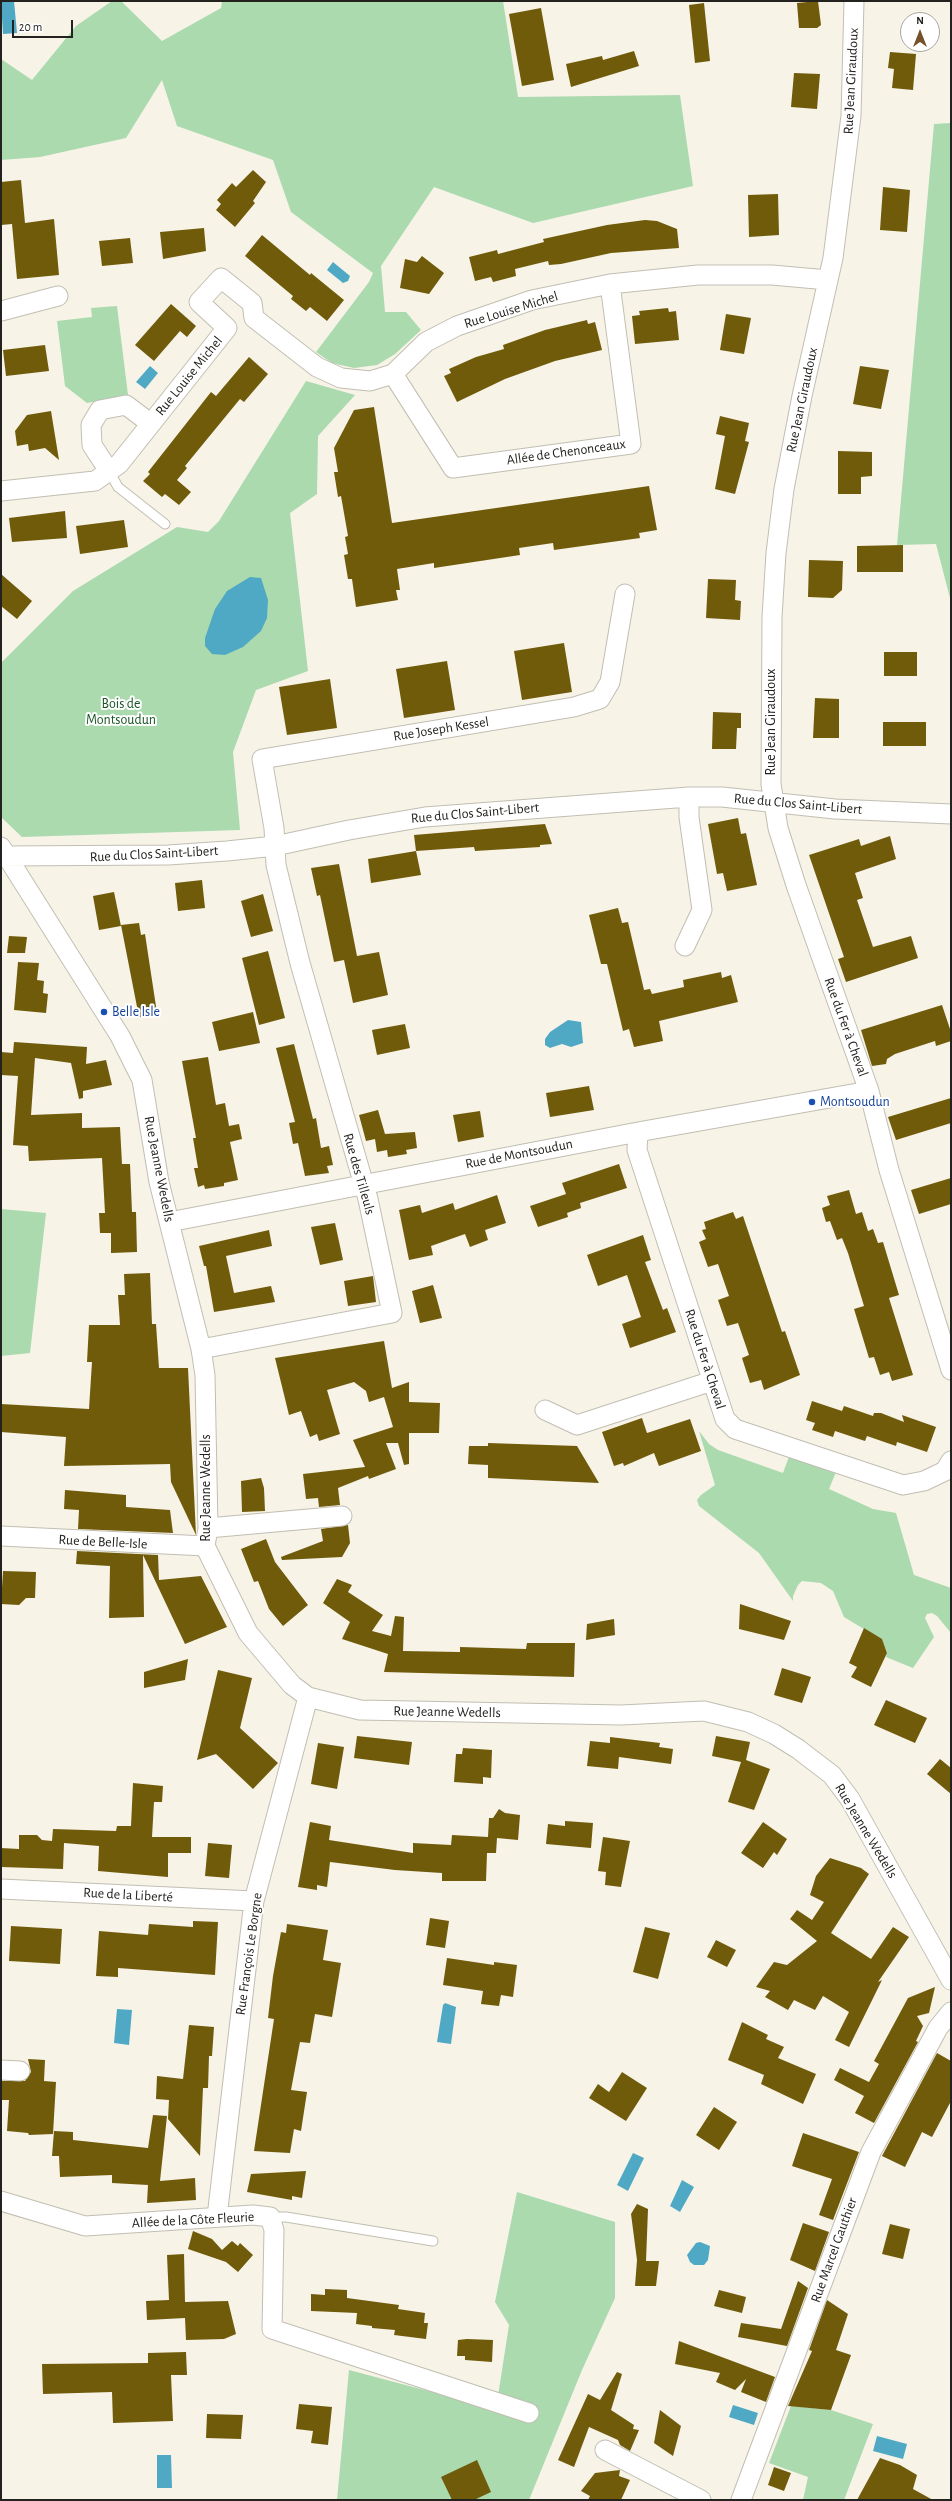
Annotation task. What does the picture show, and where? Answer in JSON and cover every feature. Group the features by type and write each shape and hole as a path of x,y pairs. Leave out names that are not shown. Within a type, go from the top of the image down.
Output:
{"street":[{"name":"Rue Jean Giraudoux","path":"772,801 771,686 776,553 784,489 833,258 844,183 851,116 854,1"},
{"name":"Rue Louise Michel","path":"227,328 200,302 221,278 252,303 254,318 317,367 341,378 370,381 393,374 426,342 457,326 532,300 610,284 698,275 772,275 828,280"},
{"name":"Allée de Chenonceaux","path":"393,374 453,468 631,444 610,284"},
{"path":"1,311 58,296"},
{"name":"Rue Louise Michel","path":"1,491 95,481 119,464 150,423 227,328 254,318"},
{"name":"Rue Louise Michel","path":"109,471 92,445 91,425 100,410 126,405 150,423"},
{"name":"Rue Joseph Kessel","path":"274,846 274,828 262,759 574,707 600,698 610,682 625,594"},
{"name":"Rue du Clos Saint-Libert","path":"3,853 168,855 274,846 425,816 689,797 722,797 772,801 835,809 951,814"},
{"path":"685,946 702,910 689,817 689,797"},
{"name":"Rue du Fer à Cheval","path":"772,801 796,885 869,1091 889,1170 943,1313 951,1370"},
{"name":"Rue des Tilleuls","path":"201,1349 392,1314 363,1184 300,963 276,865 274,846"},
{"name":"Rue Jeanne Wedells","path":"3,853 135,1061 142,1080 159,1182 201,1349 205,1375 206,1537 248,1633 292,1685 308,1697 360,1710 621,1715 704,1711 754,1725 798,1749 832,1775 850,1799 951,1980"},
{"name":"Rue de Montsoudun","path":"169,1222 638,1132 869,1091"},
{"name":"Rue du Fer à Cheval","path":"638,1132 637,1150 725,1419 735,1429 903,1485 931,1478 945,1471 951,1461"},
{"path":"545,1410 576,1425 712,1381"},
{"name":"Rue de Belle-Isle","path":"1,1536 206,1537 342,1516"},
{"name":"Rue François Le Borgne","path":"217,2217 254,1901 308,1697"},
{"name":"Rue de la Liberté","path":"1,1889 254,1901"},
{"name":"Rue Marcel Gauthier","path":"741,2500 871,2152 938,2028 951,2012"},
{"name":"Allée de la Côte Fleurie","path":"1,2201 85,2226 253,2215 270,2218 274,2230 272,2329 529,2412"},
{"path":"606,2450 701,2500"}],"lane":[{"path":"109,471 118,487 165,524"},
{"path":"270,2218 286,2218 433,2242"}],"green space":[{"path":"112,1 121,1 162,41 221,8 222,1 503,1 518,97 680,95 693,186 533,223 434,187 381,266 385,312 406,312 421,330 395,354 377,365 354,368 332,363 316,352 369,282 373,273 291,212 273,160 177,126 162,80 126,138 40,157 1,160 1,59 32,80 76,26"},
{"path":"951,123 950,598 936,544 897,545 934,124"},
{"path":"117,306 128,395 87,403 65,386 57,321 92,317 91,308"},
{"name":"Bois de Montsoudun","path":"306,381 355,395 318,436 317,494 290,513 308,671 256,690 233,752 240,830 22,837 1,817 1,663 73,591 177,527 208,532 219,521"},
{"path":"1,1209 46,1213 30,1353 1,1356"},
{"path":"699,1431 709,1444 718,1450 783,1473 790,1454 836,1472 829,1489 873,1509 896,1513 914,1575 951,1588 951,1633 937,1616 932,1613 927,1614 925,1618 934,1637 913,1668 886,1657 887,1652 882,1640 844,1617 833,1591 821,1583 802,1581 798,1585 793,1596 793,1601 759,1553 699,1506 697,1500 701,1495 715,1485"},
{"path":"517,2192 615,2222 615,2298 582,2370 529,2500 337,2500 349,2370 496,2409 509,2325 495,2302"},
{"path":"791,2406 831,2410 873,2424 844,2500 803,2500 808,2477 769,2463"}],"water":[{"path":"14,1 17,33 3,34 1,2"},
{"path":"333,262 350,276 348,281 343,283 327,270"},
{"path":"150,366 158,373 145,389 136,382"},
{"path":"250,577 261,578 268,600 267,618 261,631 243,647 225,655 212,654 205,646 205,638 215,609 227,591"},
{"path":"568,1020 581,1022 583,1043 571,1047 562,1044 550,1048 545,1045 545,1039 550,1032"},
{"path":"445,2003 456,2007 451,2044 437,2042 443,2005"},
{"path":"117,2009 132,2010 129,2045 114,2043"},
{"path":"633,2153 644,2158 628,2191 617,2185"},
{"path":"682,2180 694,2187 680,2212 670,2206"},
{"path":"700,2242 710,2246 708,2260 704,2265 694,2265 690,2262 687,2255 696,2243"},
{"path":"733,2405 758,2413 754,2425 729,2417"},
{"path":"877,2436 907,2444 903,2459 873,2451"},
{"path":"157,2455 171,2455 172,2488 157,2488"}],"building":[{"path":"818,1 821,25 817,28 799,28 797,3"},
{"path":"704,3 710,61 695,63 689,5"},
{"path":"541,8 554,80 522,86 509,14"},
{"path":"634,51 639,66 571,87 566,64 602,56 603,60"},
{"path":"890,52 916,54 913,90 892,88 894,69 888,68"},
{"path":"794,73 820,74 817,109 791,107"},
{"path":"253,170 266,182 253,201 255,203 235,227 216,210 221,204 217,200 232,183 236,187"},
{"path":"21,180 25,223 54,219 59,275 17,279 12,224 1,225 1,182"},
{"path":"883,187 910,190 907,232 880,230"},
{"path":"778,194 779,235 749,237 748,195"},
{"path":"645,220 657,221 677,229 679,248 611,253 561,264 549,265 548,261 515,269 516,276 493,282 491,277 475,281 469,257 497,250 498,254 544,242 543,239 607,225"},
{"path":"204,228 206,251 163,259 160,232"},
{"path":"262,235 310,275 311,273 344,300 327,321 310,307 306,311 291,299 293,296 245,256"},
{"path":"130,238 133,263 102,266 99,241"},
{"path":"422,256 444,273 429,294 400,288 405,259 417,262"},
{"path":"171,304 196,326 187,337 180,331 154,361 135,345"},
{"path":"668,308 669,312 676,311 679,340 635,344 632,316 640,315 639,311"},
{"path":"726,314 751,318 744,354 720,350"},
{"path":"587,320 588,324 595,322 602,350 555,361 505,379 457,402 444,376 451,373 449,369 476,357 504,349 503,345 545,330"},
{"path":"45,345 49,371 6,376 3,350"},
{"path":"249,357 268,374 244,402 240,399 185,466 187,468 177,480 191,492 179,505 165,494 162,497 143,481 150,474 148,472 211,392 216,396"},
{"path":"860,366 889,370 881,409 853,404"},
{"path":"374,407 392,523 649,486 657,530 639,533 640,538 554,550 553,543 519,548 520,555 434,568 434,563 397,569 400,590 396,590 398,600 356,607 352,579 348,579 344,555 348,554 345,537 348,536 341,496 338,497 334,472 338,472 334,448 354,410"},
{"path":"51,411 59,460 45,448 29,451 28,444 17,446 15,431 27,415"},
{"path":"720,416 749,423 745,441 749,442 735,494 715,489 725,436 716,434"},
{"path":"838,451 872,452 872,476 861,477 861,494 838,494"},
{"path":"65,511 67,538 12,542 9,518"},
{"path":"124,520 128,547 80,554 76,526"},
{"path":"903,545 903,572 857,572 857,546"},
{"path":"809,560 843,561 842,590 833,598 808,597"},
{"path":"1,574 32,601 17,619 1,606"},
{"path":"708,579 736,580 735,600 741,601 740,620 706,618"},
{"path":"564,643 572,692 522,700 514,651"},
{"path":"884,652 917,652 917,676 884,676"},
{"path":"447,661 455,710 404,718 396,669"},
{"path":"330,679 337,728 287,735 279,687"},
{"path":"815,698 839,699 839,738 813,738"},
{"path":"713,712 741,713 741,728 737,728 736,749 712,749"},
{"path":"883,722 926,722 926,746 883,746"},
{"path":"738,818 741,834 746,833 757,885 727,891 723,873 717,874 708,824"},
{"path":"545,824 552,844 540,845 540,847 475,851 474,847 416,851 414,835"},
{"path":"890,836 896,859 855,873 863,898 857,900 873,947 911,936 918,958 846,982 838,959 844,957 809,855 859,839 861,846"},
{"path":"416,851 421,875 371,883 368,859"},
{"path":"339,864 357,956 379,952 388,995 353,1003 344,960 334,962 320,895 317,896 311,868"},
{"path":"202,880 205,908 178,911 175,883"},
{"path":"114,892 121,926 99,930 93,896"},
{"path":"263,894 273,931 251,937 241,901"},
{"path":"618,908 622,923 628,922 644,990 650,989 652,994 684,987 683,980 721,972 722,978 731,975 738,1002 659,1021 663,1041 634,1047 629,1029 623,1031 607,964 601,964 589,915"},
{"path":"139,923 141,935 145,934 157,1013 139,1017 121,925"},
{"path":"9,936 27,937 25,953 7,953"},
{"path":"268,951 285,1018 259,1025 242,958"},
{"path":"18,962 39,963 37,980 44,981 43,993 48,994 46,1013 14,1010"},
{"path":"942,1005 951,1032 951,1041 936,1046 935,1041 895,1054 887,1059 886,1064 872,1066 861,1030"},
{"path":"253,1012 260,1043 219,1051 212,1022"},
{"path":"405,1024 410,1048 377,1055 372,1030"},
{"path":"14,1042 87,1047 86,1064 106,1060 112,1085 83,1091 83,1098 79,1099 71,1063 35,1058 31,1115 82,1113 82,1128 120,1127 122,1164 130,1164 132,1212 136,1212 137,1252 111,1253 111,1233 100,1233 99,1213 105,1213 102,1158 29,1161 28,1146 13,1145 18,1076 1,1075 1,1052 13,1053"},
{"path":"294,1044 313,1119 316,1118 321,1148 329,1146 333,1165 327,1166 329,1173 305,1176 298,1143 293,1144 289,1123 295,1122 276,1048"},
{"path":"208,1057 216,1105 225,1103 229,1126 239,1124 242,1139 230,1142 238,1180 224,1183 224,1186 205,1189 204,1185 198,1187 194,1168 198,1168 193,1138 196,1138 182,1061"},
{"path":"589,1086 594,1110 550,1117 546,1093"},
{"path":"951,1098 951,1123 896,1140 888,1117"},
{"path":"378,1110 385,1134 415,1132 417,1148 406,1150 407,1154 388,1157 387,1150 377,1152 375,1139 366,1141 359,1115"},
{"path":"480,1111 484,1137 458,1142 453,1115"},
{"path":"619,1164 627,1188 580,1203 581,1208 567,1213 568,1217 538,1227 530,1206 566,1194 562,1183"},
{"path":"951,1178 951,1204 919,1214 911,1190"},
{"path":"849,1190 856,1214 862,1212 868,1231 873,1229 878,1243 883,1242 899,1295 889,1298 913,1375 892,1381 889,1372 880,1375 874,1357 869,1358 854,1309 864,1306 848,1253 842,1238 837,1240 830,1221 826,1222 822,1208 830,1205 827,1196"},
{"path":"497,1195 506,1223 485,1230 488,1240 470,1247 465,1234 431,1246 433,1255 409,1260 399,1210 420,1205 422,1213 453,1203 455,1210"},
{"path":"733,1212 736,1219 743,1216 782,1332 785,1331 800,1375 764,1390 761,1380 750,1383 742,1358 749,1355 738,1323 727,1326 718,1300 729,1296 718,1264 708,1267 699,1242 706,1239 702,1230 706,1229 704,1222"},
{"path":"335,1223 343,1260 320,1265 311,1227"},
{"path":"269,1230 272,1246 226,1256 234,1293 271,1286 275,1302 214,1312 206,1266 204,1266 199,1246"},
{"path":"643,1235 651,1260 645,1262 663,1310 667,1308 676,1332 630,1348 622,1324 641,1317 627,1275 598,1286 587,1255"},
{"path":"150,1273 152,1324 156,1324 159,1368 188,1368 196,1535 171,1482 170,1464 64,1466 66,1437 1,1432 1,1404 89,1409 92,1362 87,1362 89,1325 120,1325 118,1295 125,1295 124,1274"},
{"path":"373,1276 376,1302 348,1306 344,1281"},
{"path":"433,1285 442,1318 420,1323 412,1291"},
{"path":"384,1341 392,1388 409,1382 409,1402 440,1403 439,1433 409,1433 409,1464 404,1465 398,1443 386,1443 396,1469 369,1479 368,1476 338,1488 340,1505 319,1507 318,1498 306,1499 303,1474 365,1467 353,1440 393,1427 384,1397 369,1402 366,1391 354,1382 327,1390 340,1434 319,1441 317,1434 310,1437 301,1411 289,1415 275,1358"},
{"path":"812,1401 842,1411 844,1406 873,1416 874,1413 881,1413 904,1422 902,1415 936,1427 927,1452 897,1442 896,1446 867,1436 865,1441 835,1431 833,1437 812,1430 815,1423 806,1420"},
{"path":"642,1418 647,1433 690,1419 701,1451 659,1466 654,1453 624,1466 623,1463 614,1466 602,1432"},
{"path":"488,1443 577,1446 599,1483 488,1478 488,1465 468,1464 469,1446 488,1446"},
{"path":"261,1478 264,1488 265,1511 242,1512 241,1481"},
{"path":"65,1490 126,1495 126,1507 170,1510 173,1533 78,1529 79,1510 64,1509"},
{"path":"348,1525 350,1543 342,1557 282,1560 281,1557 323,1541 321,1529"},
{"path":"266,1539 275,1562 308,1605 283,1626 269,1609 258,1581 254,1582 241,1549"},
{"path":"77,1551 158,1555 159,1580 201,1576 227,1627 185,1644 143,1555 144,1617 109,1618 110,1566 76,1564"},
{"path":"3,1571 36,1572 35,1598 26,1598 19,1605 1,1604"},
{"path":"337,1579 352,1585 348,1592 383,1615 372,1631 391,1636 395,1616 404,1617 403,1651 460,1652 460,1647 526,1649 527,1643 575,1643 574,1677 384,1672 388,1654 342,1639 350,1622 323,1603"},
{"path":"740,1604 791,1621 784,1640 739,1629"},
{"path":"614,1619 615,1635 586,1640 587,1624"},
{"path":"864,1628 882,1639 887,1653 871,1687 851,1677 857,1667 849,1663"},
{"path":"188,1659 185,1680 144,1688 144,1672"},
{"path":"782,1668 811,1677 802,1703 774,1695"},
{"path":"218,1670 252,1678 240,1728 278,1763 253,1789 216,1754 197,1760"},
{"path":"886,1700 927,1718 915,1743 874,1725"},
{"path":"357,1736 412,1742 409,1765 354,1758"},
{"path":"716,1736 750,1742 746,1760 770,1769 754,1810 728,1802 741,1762 712,1756"},
{"path":"610,1737 660,1743 659,1747 673,1749 671,1764 619,1757 618,1769 587,1766 590,1741 610,1743"},
{"path":"318,1743 344,1747 337,1789 311,1784"},
{"path":"463,1748 492,1750 491,1778 483,1777 483,1784 454,1782 456,1754 462,1754"},
{"path":"940,1759 951,1768 951,1794 927,1774"},
{"path":"133,1783 163,1786 162,1802 154,1802 152,1837 191,1837 191,1853 168,1853 168,1877 98,1871 99,1846 64,1843 63,1869 1,1867 1,1848 19,1849 19,1835 37,1835 42,1840 52,1841 53,1829 116,1831 117,1826 131,1826"},
{"path":"499,1809 505,1813 520,1815 518,1840 497,1838 496,1853 487,1853 486,1881 442,1881 442,1873 395,1870 330,1862 327,1887 317,1885 317,1890 298,1887 310,1822 331,1826 329,1840 413,1853 413,1843 451,1845 452,1835 488,1837 489,1818 493,1818"},
{"path":"565,1821 593,1823 591,1848 546,1844 548,1824 565,1826"},
{"path":"763,1822 787,1839 777,1855 774,1852 763,1868 741,1853"},
{"path":"603,1837 630,1841 621,1887 605,1885 606,1872 598,1871"},
{"path":"208,1843 232,1845 229,1878 205,1876"},
{"path":"830,1858 861,1868 869,1874 831,1933 871,1959 893,1927 909,1937 878,1982 882,1980 849,2047 835,2040 849,2012 823,1996 815,2010 794,2000 788,2010 765,1997 770,1991 756,1987 774,1962 787,1965 817,1941 790,1919 797,1910 812,1920 824,1902 810,1895 816,1876"},
{"path":"430,1918 449,1921 445,1948 426,1945"},
{"path":"193,1921 218,1922 215,1975 118,1968 118,1977 96,1976 99,1931 148,1935 149,1924 193,1927"},
{"path":"287,1924 328,1930 323,1960 341,1963 332,2017 315,2014 310,2043 300,2042 291,2090 307,2092 301,2131 294,2129 290,2153 254,2151 274,2019 268,2018 273,1976 281,1932 286,1933"},
{"path":"11,1926 62,1929 60,1964 9,1961"},
{"path":"645,1927 670,1933 658,1979 633,1972"},
{"path":"716,1940 736,1950 727,1967 707,1957"},
{"path":"447,1958 494,1965 494,1962 517,1965 513,1997 501,1995 499,2006 481,2004 483,1991 443,1985"},
{"path":"935,1987 929,2013 917,2016 923,2026 916,2041 918,2042 874,2123 855,2113 864,2096 834,2080 840,2068 869,2082 879,2064 874,2061 908,1998"},
{"path":"742,2022 768,2035 766,2039 784,2047 778,2058 816,2074 803,2104 761,2084 764,2075 728,2060"},
{"path":"189,2025 214,2027 212,2056 209,2056 208,2088 203,2088 200,2156 168,2119 169,2100 156,2099 157,2076 183,2079"},
{"path":"937,2053 951,2061 951,2101 932,2137 922,2132 905,2167 882,2156"},
{"path":"28,2059 45,2060 44,2081 56,2082 53,2134 29,2135 28,2133 7,2131 9,2100 1,2100 1,2081 25,2081 31,2072"},
{"path":"622,2072 647,2088 626,2121 589,2098 598,2084 609,2092"},
{"path":"714,2107 737,2122 719,2150 696,2135"},
{"path":"153,2115 167,2116 160,2181 195,2178 196,2200 147,2203 148,2185 112,2183 112,2175 60,2177 59,2156 52,2156 54,2131 73,2132 73,2140 148,2148"},
{"path":"803,2133 859,2152 833,2220 819,2215 832,2179 792,2166"},
{"path":"306,2171 302,2198 292,2196 292,2200 247,2192 251,2174"},
{"path":"637,2204 648,2209 646,2261 659,2261 656,2286 635,2286 637,2260 631,2214"},
{"path":"803,2223 829,2232 815,2271 790,2260"},
{"path":"890,2224 910,2229 903,2259 882,2254"},
{"path":"193,2231 212,2239 222,2250 232,2241 238,2246 240,2243 253,2255 238,2272 226,2262 188,2249"},
{"path":"184,2254 185,2302 228,2301 236,2334 224,2339 186,2340 185,2318 147,2320 146,2301 169,2300 167,2255"},
{"path":"798,2281 808,2288 787,2346 738,2337 741,2323 781,2329"},
{"path":"325,2289 347,2290 347,2298 399,2305 398,2309 425,2313 424,2323 428,2323 426,2339 394,2335 395,2330 372,2328 372,2326 356,2324 357,2313 311,2311 311,2294 325,2295"},
{"path":"719,2290 746,2297 742,2313 714,2306"},
{"path":"827,2300 848,2314 836,2350 851,2355 831,2410 788,2406 812,2351 809,2350"},
{"path":"458,2340 493,2340 492,2362 465,2360 465,2356 457,2356"},
{"path":"679,2341 775,2377 766,2402 741,2392 746,2379 735,2390 716,2382 720,2373 675,2364"},
{"path":"186,2352 187,2375 171,2375 173,2421 113,2423 112,2392 43,2394 42,2364 148,2363 148,2353"},
{"path":"617,2372 622,2374 611,2410 634,2425 633,2429 639,2430 630,2451 620,2445 618,2440 589,2427 574,2467 558,2460 588,2394 600,2400"},
{"path":"299,2404 332,2407 328,2445 311,2443 313,2431 296,2429"},
{"path":"660,2410 681,2426 673,2456 654,2443"},
{"path":"207,2414 243,2415 241,2439 206,2438"},
{"path":"880,2458 900,2465 917,2475 913,2489 933,2500 857,2500"},
{"path":"477,2460 491,2492 474,2500 452,2500 441,2477"},
{"path":"774,2467 791,2473 784,2491 768,2485"},
{"path":"620,2470 619,2476 630,2480 621,2500 588,2500 590,2496 581,2491 595,2473"}],"place":[{"name":"Belle Isle","path":"104,1012"},
{"name":"Montsoudun","path":"812,1102"}]}
